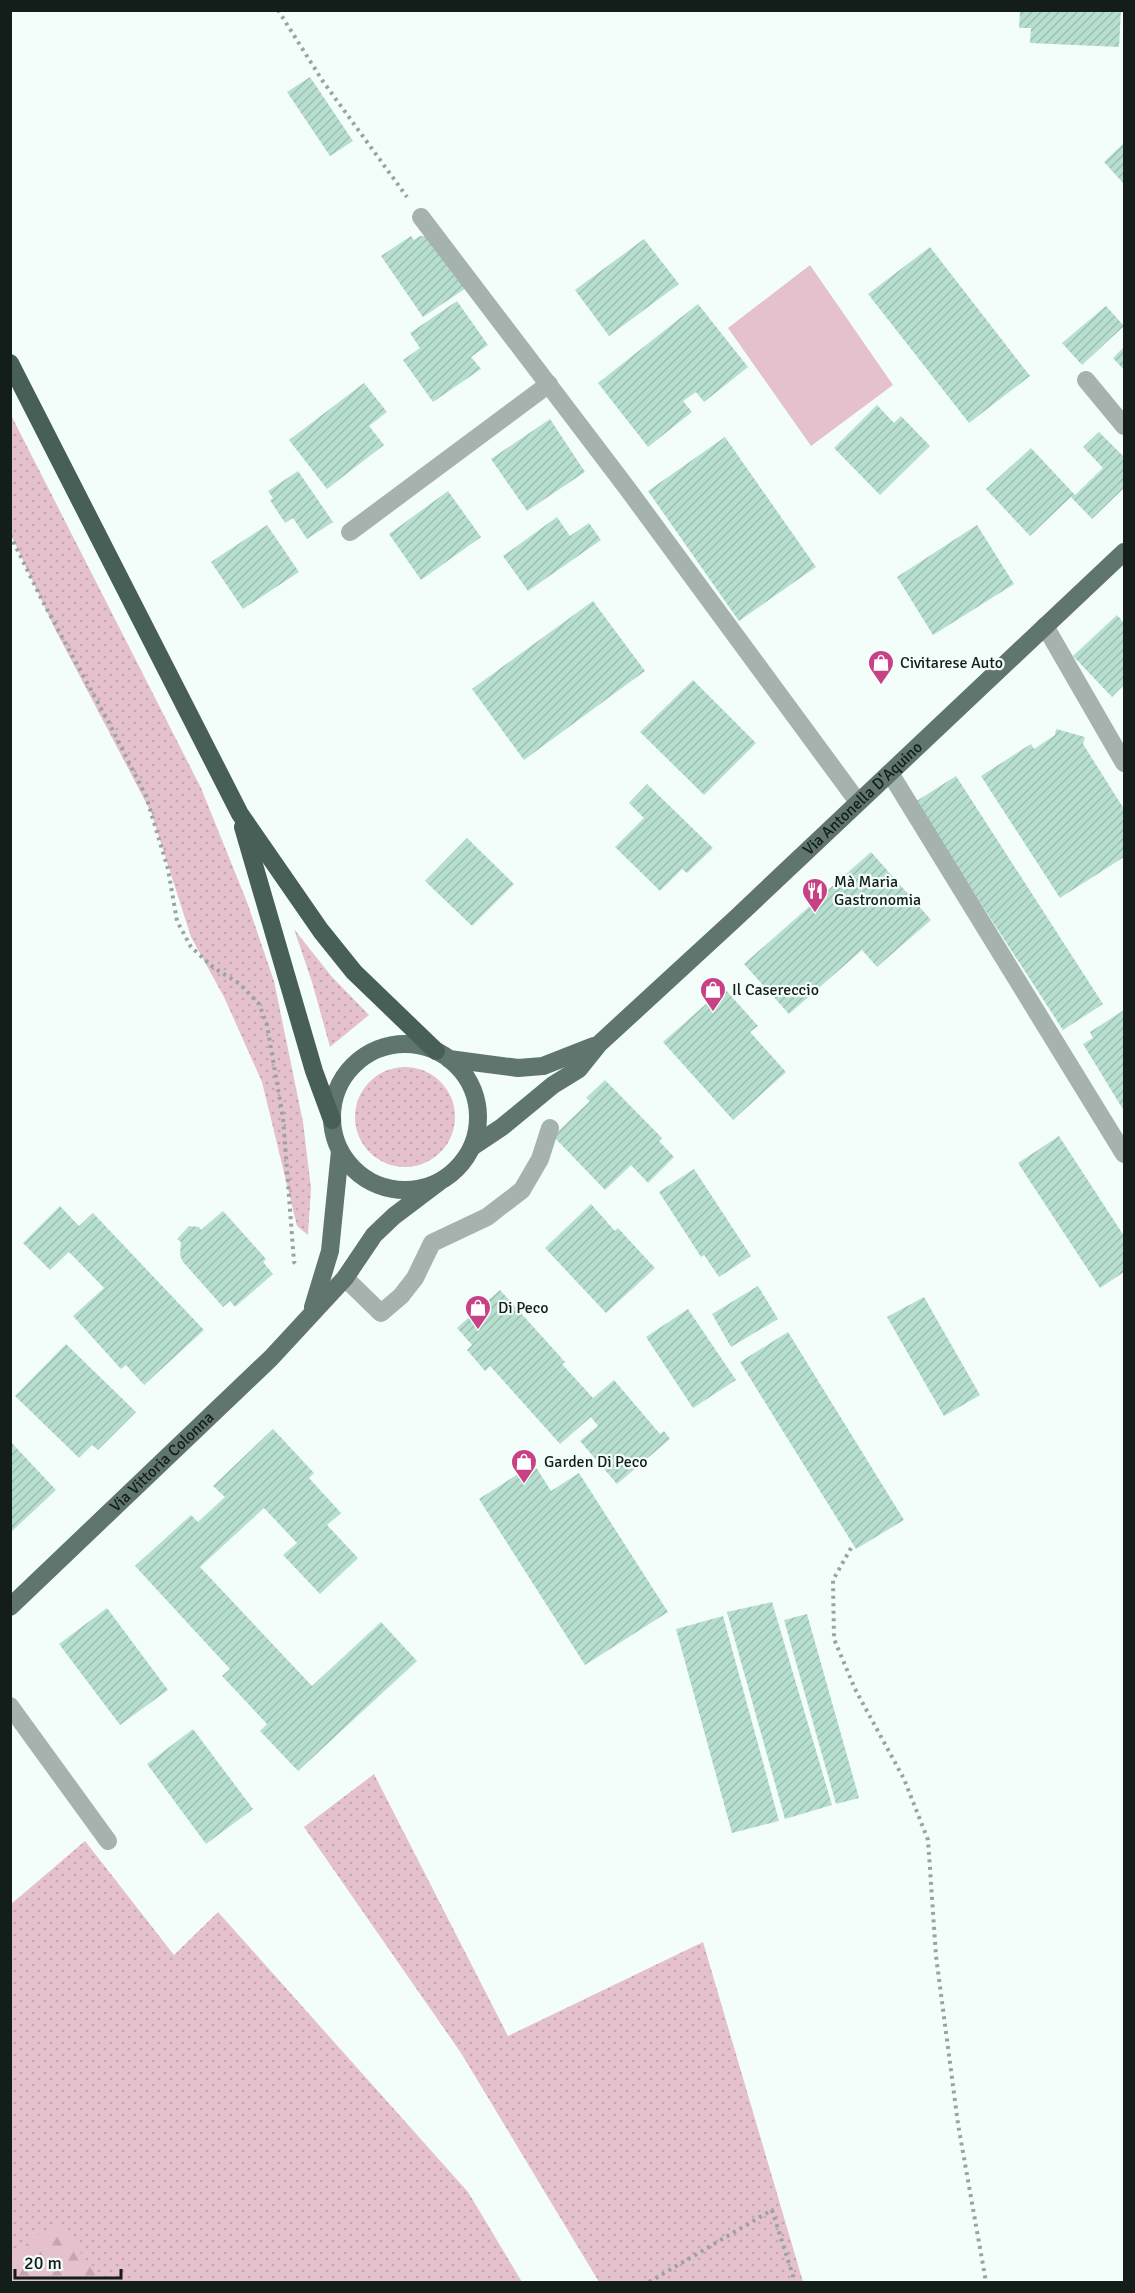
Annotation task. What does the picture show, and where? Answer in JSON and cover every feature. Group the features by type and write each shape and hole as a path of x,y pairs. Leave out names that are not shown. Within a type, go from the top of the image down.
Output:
{"highway":[{"path":"10,363 240,814 321,931 354,972 443,1055"},
{"path":"240,814 314,1071 332,1120"}],"main road":[{"name":"Via Antonella D'Aquino","path":"472,1147 502,1127 552,1085 579,1069 599,1044 745,910 1046,626 1123,557"},
{"name":"Via Antonella D'Aquino","path":"443,1055 493,1066 518,1068 543,1066 599,1044"},
{"path":"394,1045 416,1045 443,1055 460,1070 471,1087 477,1107 477,1128 472,1147 452,1173 439,1182 417,1190 394,1190 372,1183 353,1170 340,1151 334,1136 332,1120 334,1099 342,1079 356,1062 374,1051 394,1045"},
{"name":"Via Vittoria Colonna","path":"310,1314 330,1251 340,1151"},
{"name":"Via Vittoria Colonna","path":"10,1607 271,1358 345,1278 374,1235 394,1216 439,1182"}],"street":[{"path":"421,217 549,384 858,802"},
{"path":"1086,380 1125,426"},
{"path":"350,532 549,384"},
{"path":"1046,626 1125,763"},
{"path":"890,773 1125,1154"},
{"path":"345,1278 381,1313 401,1296 415,1278 432,1243 487,1217 522,1190 540,1159 550,1128"},
{"path":"10,1706 108,1841"}],"path":[{"path":"278,10 322,80 421,217"},
{"path":"10,535 146,796 168,870 177,921 191,947 214,968 240,984 259,1004 267,1025 283,1118 294,1262 319,1289"},
{"path":"851,1548 832,1580 834,1639 855,1689 904,1779 928,1840 938,1967 958,2124 986,2283"},
{"path":"649,2283 772,2210 795,2283"}],"green space":[{"path":"810,265 893,385 811,446 728,328"},
{"path":"11,415 201,788 247,902 274,981 303,1122 311,1188 308,1235 297,1226 262,1082 224,997 191,937 151,812 55,629 11,535"},
{"path":"294,929 332,977 369,1015 330,1047 312,982"},
{"path":"405,1067 424,1071 440,1082 451,1098 455,1117 451,1136 440,1152 424,1163 405,1167 386,1163 370,1152 359,1136 355,1117 359,1098 370,1082 386,1071"},
{"path":"374,1774 508,2036 703,1942 803,2282 599,2282 461,2053 304,1827"},
{"path":"85,1841 174,1955 218,1912 468,2192 522,2282 23,2282 10,2264 10,1905"},
{"path":"60,2223 101,2282 11,2282 11,2259 34,2237"}],"building":[{"path":"1020,10 1121,10 1119,47 1030,43 1031,28 1019,28"},
{"path":"310,77 353,141 330,156 287,92"},
{"path":"1124,143 1124,184 1104,162"},
{"path":"411,236 414,240 420,236 426,236 466,288 423,317 381,256"},
{"path":"644,239 679,284 609,336 575,290"},
{"path":"930,247 1030,376 969,423 868,294"},
{"path":"457,301 488,345 471,357 481,369 433,402 403,360 420,348 410,333"},
{"path":"698,304 748,367 704,402 696,392 683,401 692,412 648,447 598,383"},
{"path":"1106,306 1124,326 1082,365 1062,343"},
{"path":"1124,347 1124,370 1113,358"},
{"path":"364,383 387,412 369,426 384,445 327,489 289,440"},
{"path":"877,405 894,423 901,416 930,446 880,495 834,448"},
{"path":"550,419 585,472 527,511 491,459"},
{"path":"1099,432 1124,457 1124,488 1092,519 1071,497 1030,536 986,489 1031,448 1075,495 1103,468 1083,447"},
{"path":"725,437 816,567 739,621 648,491"},
{"path":"298,471 333,522 307,539 293,518 285,523 270,500 273,498 268,491"},
{"path":"448,491 481,537 421,580 389,534"},
{"path":"557,517 570,536 589,523 601,540 528,591 503,556"},
{"path":"267,525 299,572 243,609 211,562"},
{"path":"977,525 1014,584 933,635 897,577"},
{"path":"593,601 645,671 524,760 472,689"},
{"path":"1117,615 1124,623 1124,685 1112,697 1073,656"},
{"path":"693,680 756,743 704,795 640,732"},
{"path":"1056,729 1085,737 1083,744 1124,809 1124,857 1060,898 981,776 1031,744 1034,749 1055,735"},
{"path":"956,776 1103,1004 1063,1030 915,802"},
{"path":"647,784 713,848 687,873 682,869 660,891 615,847 644,818 629,803"},
{"path":"467,838 514,884 472,926 425,881"},
{"path":"871,852 931,920 877,967 862,950 789,1014 744,964"},
{"path":"724,988 758,1026 750,1032 786,1072 733,1120 663,1042"},
{"path":"1124,1010 1124,1111 1083,1044 1093,1038 1090,1032"},
{"path":"605,1080 662,1138 659,1141 674,1157 648,1183 631,1165 605,1190 553,1136 590,1101 586,1098"},
{"path":"1059,1136 1124,1236 1124,1272 1100,1288 1018,1163"},
{"path":"694,1169 751,1256 719,1277 704,1255 701,1257 659,1192"},
{"path":"591,1204 615,1231 618,1228 655,1268 606,1313 545,1248"},
{"path":"60,1206 79,1226 93,1213 204,1330 144,1385 126,1365 121,1369 73,1316 104,1288 69,1252 50,1270 23,1243"},
{"path":"223,1211 266,1259 263,1262 273,1274 235,1307 230,1301 223,1307 183,1262 180,1255 181,1242 177,1239 189,1226 199,1227 201,1230"},
{"path":"758,1286 778,1319 731,1347 712,1314"},
{"path":"500,1290 565,1362 562,1364 593,1398 614,1380 660,1434 664,1431 670,1439 617,1484 580,1441 598,1426 591,1417 560,1444 490,1366 485,1371 467,1350 472,1345 457,1328"},
{"path":"924,1297 980,1395 944,1416 887,1317"},
{"path":"688,1309 736,1380 693,1408 646,1337"},
{"path":"788,1332 904,1520 856,1549 740,1362"},
{"path":"66,1344 136,1412 98,1450 92,1445 79,1458 15,1396"},
{"path":"273,1429 314,1473 309,1478 341,1513 327,1525 358,1558 320,1594 283,1555 297,1543 264,1508 200,1567 312,1686 381,1622 417,1661 298,1771 260,1731 267,1724 222,1676 230,1669 135,1566 191,1515 198,1522 225,1497 213,1486"},
{"path":"10,1441 56,1490 10,1533"},
{"path":"534,1464 551,1491 579,1473 668,1612 585,1665 479,1499"},
{"path":"772,1602 832,1805 785,1819 727,1612"},
{"path":"107,1608 168,1690 120,1725 59,1644"},
{"path":"807,1614 859,1798 836,1804 784,1620"},
{"path":"723,1616 779,1821 732,1833 676,1629"},
{"path":"193,1729 253,1809 206,1844 147,1764"}],"place":[{"name":"Civitarese Auto","path":"881,686"},
{"name":"Mà Maria Gastronomia","path":"815,914"},
{"name":"Il Casereccio","path":"713,1013"},
{"name":"Di Peco","path":"478,1331"},
{"name":"Garden Di Peco","path":"524,1485"}]}
